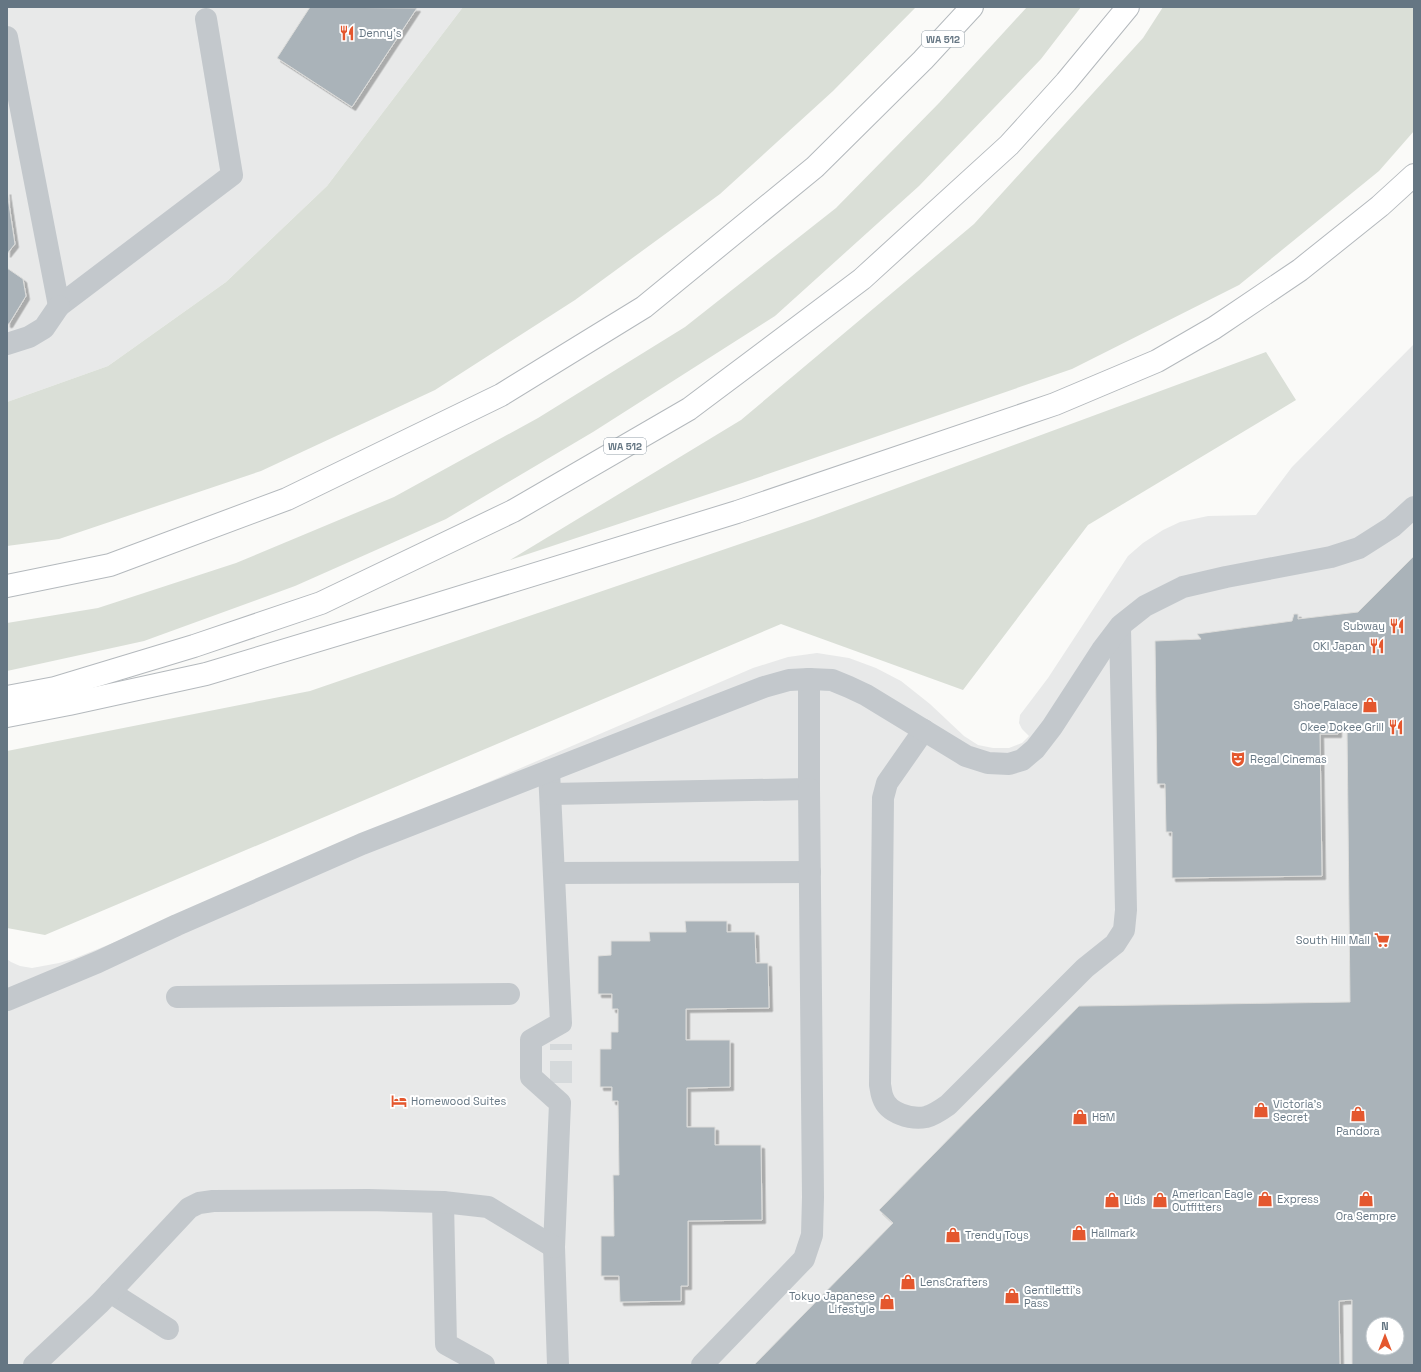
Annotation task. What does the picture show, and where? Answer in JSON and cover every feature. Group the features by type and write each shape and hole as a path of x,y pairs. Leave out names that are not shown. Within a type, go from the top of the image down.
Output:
{"highway":[{"name":"WA 512","path":"7,586 110,565 287,499 501,395 644,307 815,167 923,60 972,7"},
{"name":"WA 512","path":"7,697 55,688 194,646 321,603 513,511 688,409 862,279 1009,145 1066,82 1128,7"},
{"path":"7,716 206,674 737,512 1055,404 1157,361 1214,328 1300,270 1380,206 1414,175"}],"lane":[{"path":"7,344 29,337 44,328 58,306 232,175 208,11"},
{"path":"7,37 58,306"},
{"path":"7,1000 98,962 177,925 362,844 764,687 789,680 832,680 849,687 866,695 966,756 988,764 1009,764 1022,760 1036,749 1052,727 1102,650 1120,628 1145,606 1183,587 1226,577 1331,557 1359,548 1392,527 1414,507"},
{"path":"924,730 887,783 883,798 880,1085 883,1099 894,1111 911,1117 925,1117 938,1113 948,1105 1085,968 1115,944 1124,930 1126,910 1120,628"},
{"path":"702,1365 804,1259 812,1234 813,1189 809,679"},
{"path":"549,771 561,1033 531,1040 531,1077 561,1093 554,1248 558,1365"},
{"path":"551,794 809,789"},
{"path":"554,873 810,872"},
{"path":"177,996 509,994"},
{"path":"34,1365 110,1292 189,1208 198,1203 214,1201 360,1200 443,1202 488,1207 554,1248"},
{"path":"443,1202 446,1344 484,1365"},
{"path":"110,1292 168,1329"}],"shaded area":[{"path":"7,7 463,7 327,186 226,282 108,366 7,402"},
{"path":"463,7 916,7 833,91 720,194 575,300 435,390 261,471 59,539 7,546 7,402 108,366 226,282 327,186"},
{"path":"1027,7 1081,7 1041,59 919,186 775,316 593,432 446,519 295,586 144,641 7,671 7,623 98,608 236,563 394,497 538,418 685,327 836,208 939,103"},
{"path":"1163,7 1414,7 1414,131 1379,171 1239,285 1072,369 742,483 510,560 741,420 974,224 1143,38"},
{"path":"1414,344 1414,1365 7,1365 7,959 20,966 32,968 73,959 140,932 753,668 788,657 817,653 849,658 876,668 901,681 930,704 964,736 978,745 993,748 1009,748 1022,743 1029,736 1022,729 1019,723 1020,715 1048,678 1128,556 1143,543 1163,530 1180,522 1208,516 1256,515 1292,467"},
{"path":"1266,352 1296,400 1088,525 963,690 781,624 45,935 7,928 7,751 310,691 813,519"}],"building":[{"name":"Denny's","path":"310,7 417,8 352,107 277,58"},
{"path":"7,191 15,244 7,254"},
{"path":"7,268 23,279 26,296 9,324 7,324"},
{"name":"South Hill Mall","path":"1414,556 1414,1365 1352,1365 1352,1300 1339,1301 1340,1365 754,1365 893,1223 879,1210 1079,1006 1350,1002 1347,728 1338,728 1338,734 1320,734 1322,876 1172,878 1172,832 1166,832 1165,784 1157,784 1155,641 1201,639 1197,634 1292,621 1294,614 1298,614 1298,619 1358,612"},
{"path":"685,921 727,921 727,932 755,932 756,963 768,963 769,1008 686,1009 686,1040 730,1040 730,1087 687,1088 687,1127 715,1127 715,1145 761,1145 762,1220 688,1221 688,1286 681,1286 681,1301 620,1302 619,1276 601,1276 601,1236 614,1236 613,1175 619,1175 618,1101 612,1101 612,1087 600,1087 600,1049 611,1049 611,1032 618,1032 618,1009 612,1009 612,994 598,994 598,956 611,955 611,941 650,941 649,932 686,932"}],"tunnel":[{"path":"561,1044 561,1083"}],"place":[{"name":"Denny's","path":"347,33"},
{"name":"Subway","path":"1397,626"},
{"name":"OKI Japan","path":"1377,646"},
{"name":"Shoe Palace","path":"1370,705"},
{"name":"Okee Dokee Grill","path":"1396,727"},
{"name":"Regal Cinemas","path":"1238,759"},
{"name":"South Hill Mall","path":"1382,940"},
{"name":"Homewood Suites","path":"399,1101"},
{"name":"Victoria's Secret","path":"1261,1110"},
{"name":"Pandora","path":"1358,1114"},
{"name":"H&M","path":"1080,1117"},
{"name":"Express","path":"1265,1199"},
{"name":"Ora Sempre","path":"1366,1199"},
{"name":"Lids","path":"1112,1200"},
{"name":"American Eagle Outfitters","path":"1160,1200"},
{"name":"Hallmark","path":"1079,1233"},
{"name":"Trendy Toys","path":"953,1235"},
{"name":"LensCrafters","path":"908,1282"},
{"name":"Gentiletti's Pass","path":"1012,1296"},
{"name":"Tokyo Japanese Lifestyle","path":"887,1302"}]}
